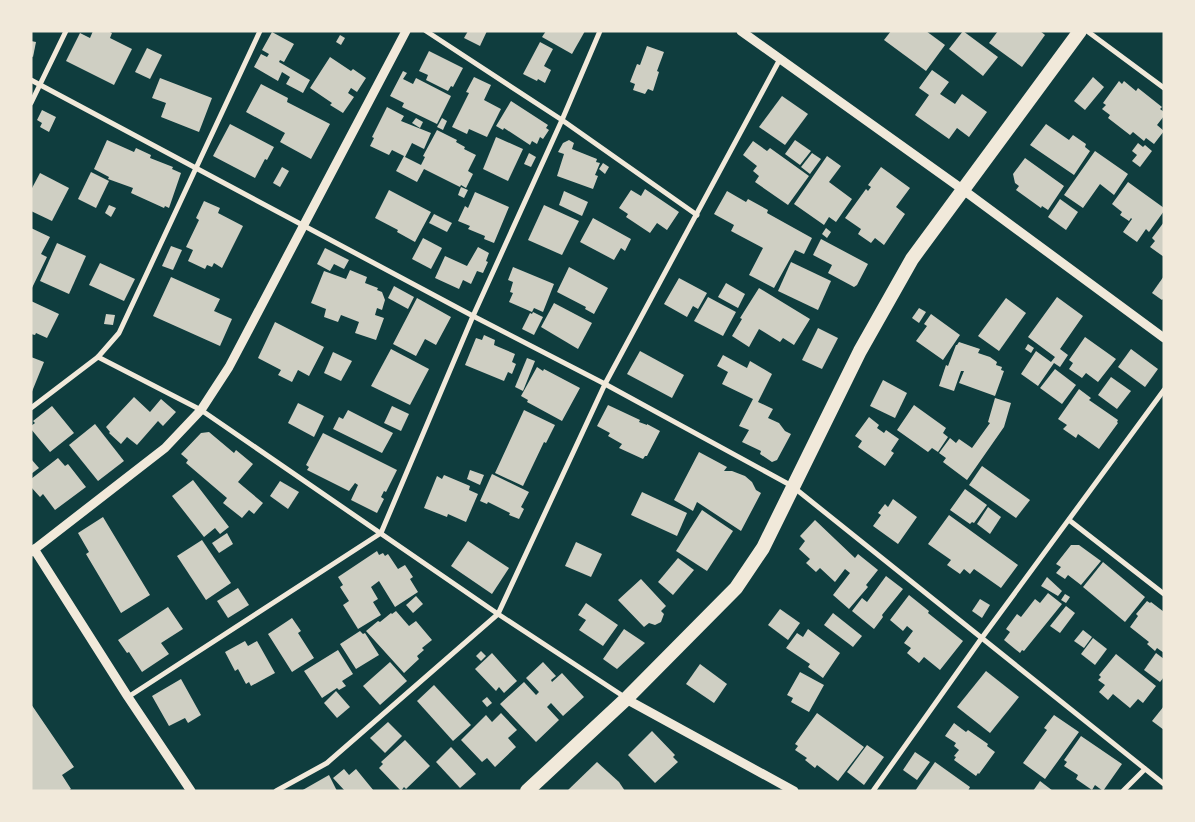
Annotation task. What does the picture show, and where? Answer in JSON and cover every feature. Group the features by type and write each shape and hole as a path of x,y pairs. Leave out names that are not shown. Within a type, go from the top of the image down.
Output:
{"highway":[{"path":"527,791 626,699 736,588 763,548 860,351 912,259 1080,31"}],"street":[{"path":"31,103 66,31"},
{"path":"31,408 98,357 119,333 260,31"},
{"path":"192,791 128,697 32,549 165,448 201,410 229,367 406,31"},
{"path":"426,31 562,120 697,215"},
{"path":"128,697 381,533 473,316 562,120 600,31"},
{"path":"741,31 962,189 1164,338"},
{"path":"1087,31 1164,88"},
{"path":"276,791 326,763 498,614 605,384 780,59"},
{"path":"31,80 473,316 605,384 792,486 1164,784"},
{"path":"98,357 201,410 498,614 626,699 794,791"},
{"path":"873,791 981,639 1164,390"},
{"path":"1069,520 1164,594"},
{"path":"1122,791 1145,770"}],"building":[{"path":"93,31 108,31 112,33 110,38 132,49 114,85 66,61 80,33 90,38"},
{"path":"468,31 487,31 480,46 464,38"},
{"path":"546,31 585,31 572,54 542,37"},
{"path":"891,31 926,31 945,45 926,71 884,40"},
{"path":"963,31 998,57 983,76 949,49"},
{"path":"998,31 1040,31 1045,35 1022,67 989,43"},
{"path":"272,32 294,44 284,62 280,60 279,62 310,80 303,93 286,84 290,77 282,72 278,81 254,67 261,54 267,57 269,54 262,50"},
{"path":"340,35 345,38 341,45 336,42"},
{"path":"31,41 36,42 33,57 31,56"},
{"path":"540,42 553,49 544,66 551,70 545,83 523,74"},
{"path":"647,46 664,52 657,71 659,72 653,91 648,89 645,94 633,90 635,84 630,82 637,64 640,65"},
{"path":"147,48 162,55 150,79 135,72"},
{"path":"429,51 463,68 453,87 451,86 448,91 426,80 428,75 419,71"},
{"path":"330,57 351,71 353,69 366,78 357,92 351,88 348,93 354,97 343,113 310,88"},
{"path":"932,70 949,82 940,94 955,104 962,94 987,112 969,137 957,128 949,139 915,115 929,95 919,88"},
{"path":"403,71 407,73 403,79 413,84 416,78 451,96 437,124 402,107 404,103 390,96"},
{"path":"474,77 491,85 484,100 501,109 487,137 469,129 467,134 452,127 469,93 466,92"},
{"path":"1093,77 1104,87 1085,110 1074,101"},
{"path":"160,78 212,98 199,132 161,117 166,103 152,98"},
{"path":"1119,81 1122,84 1124,81 1136,91 1138,88 1162,107 1160,109 1164,112 1164,116 1157,125 1164,131 1154,144 1146,138 1144,141 1133,132 1130,135 1108,118 1110,115 1102,109 1106,105 1103,103"},
{"path":"261,84 288,98 287,102 330,124 311,159 280,142 285,133 246,112"},
{"path":"782,96 808,114 785,145 759,127"},
{"path":"511,101 548,125 546,128 549,130 543,139 540,137 537,144 532,141 530,145 504,128 503,130 496,126"},
{"path":"387,107 404,116 401,121 431,133 424,149 412,143 405,157 421,165 425,157 423,156 437,130 457,140 456,142 465,147 464,149 476,155 468,171 473,174 466,188 461,185 460,187 424,169 417,182 396,171 404,156 392,150 389,155 370,146 374,138 372,137"},
{"path":"42,110 56,117 49,132 40,127 42,123 37,120"},
{"path":"416,118 423,122 420,128 412,123"},
{"path":"442,118 447,121 443,130 437,127"},
{"path":"230,124 274,147 255,178 213,156"},
{"path":"1046,124 1069,140 1073,135 1086,144 1085,147 1090,151 1074,175 1030,145"},
{"path":"496,137 523,149 508,181 483,169"},
{"path":"107,140 134,152 136,148 151,155 150,158 173,167 172,169 181,173 169,208 165,206 164,208 131,193 133,188 108,179 109,177 94,169"},
{"path":"569,140 574,143 572,149 597,159 596,162 600,163 595,175 598,176 593,189 557,176 564,154 558,152 563,143"},
{"path":"795,140 811,151 800,165 785,154"},
{"path":"753,141 767,151 770,148 809,176 788,205 755,182 759,176 753,171 757,166 743,155"},
{"path":"1138,143 1143,147 1145,145 1152,151 1140,167 1132,161 1137,155 1132,151"},
{"path":"1095,151 1128,174 1114,195 1100,184 1083,208 1064,195"},
{"path":"529,153 536,157 531,167 524,164"},
{"path":"812,153 821,159 810,174 801,167"},
{"path":"827,156 841,166 829,182 852,199 836,222 829,217 824,225 794,204"},
{"path":"1025,158 1064,186 1048,210 1042,206 1041,208 1016,190 1019,186 1015,183 1013,174"},
{"path":"603,163 609,167 605,174 599,169"},
{"path":"282,167 289,171 280,187 273,183"},
{"path":"881,167 910,188 896,207 905,214 884,245 875,238 871,243 858,234 861,229 845,218 866,189 868,191 871,187 868,185"},
{"path":"91,172 109,181 96,208 78,199"},
{"path":"40,173 69,188 52,221 31,211 31,190"},
{"path":"1128,182 1164,208 1164,211 1149,232 1146,229 1137,242 1123,232 1132,219 1129,221 1120,215 1122,212 1112,204"},
{"path":"461,187 468,190 464,198 458,195"},
{"path":"645,189 679,212 667,230 657,223 650,233 626,217 628,214 619,208 631,190 641,196"},
{"path":"389,190 431,212 415,242 397,232 398,230 375,218"},
{"path":"564,191 588,202 582,216 559,205"},
{"path":"727,191 746,202 748,199 768,210 767,213 812,238 804,254 795,250 774,288 749,275 763,248 731,231 734,225 714,214"},
{"path":"475,192 509,207 494,243 484,239 485,236 468,229 470,226 458,221 465,206 468,208"},
{"path":"1060,199 1078,212 1066,230 1048,217"},
{"path":"204,201 220,208 218,213 243,226 222,268 214,263 212,267 207,265 205,269 188,261 193,250 186,247 199,220 196,218"},
{"path":"109,205 116,208 111,217 105,213"},
{"path":"544,205 579,221 562,255 528,240"},
{"path":"434,214 452,223 447,232 429,223"},
{"path":"593,218 631,239 625,251 621,248 614,260 580,242"},
{"path":"1164,222 1164,257 1150,247 1155,241 1152,238"},
{"path":"31,228 50,237 41,254 47,257 31,290"},
{"path":"826,228 831,232 827,238 822,234"},
{"path":"423,238 442,248 431,269 412,259"},
{"path":"821,239 868,264 857,285 854,287 828,273 832,265 813,255"},
{"path":"57,243 86,256 69,294 40,281"},
{"path":"171,246 182,250 173,270 162,266"},
{"path":"478,247 489,253 486,261 488,262 483,273 477,271 471,284 463,280 459,289 435,278 445,256 467,266"},
{"path":"325,248 349,260 344,269 334,264 330,271 317,264"},
{"path":"791,262 831,281 818,310 778,291"},
{"path":"100,263 135,279 124,301 89,285"},
{"path":"513,267 554,284 543,312 534,308 532,312 509,302 513,293 510,292 513,282 508,280"},
{"path":"569,267 608,288 594,314 585,309 586,307 557,292"},
{"path":"350,270 367,277 365,283 378,288 377,290 382,292 385,300 382,310 377,308 375,315 384,318 376,340 355,333 359,322 341,315 338,322 324,317 326,309 311,303 324,271 346,279"},
{"path":"1164,276 1164,298 1162,300 1152,293"},
{"path":"171,277 220,299 214,311 232,319 220,346 153,316"},
{"path":"679,278 707,293 698,309 693,306 687,317 664,304"},
{"path":"726,283 745,294 738,308 718,297"},
{"path":"394,286 414,297 408,309 388,298"},
{"path":"759,288 810,319 794,345 783,338 780,342 759,329 749,347 732,336 742,319 740,318"},
{"path":"708,297 736,312 723,336 694,321"},
{"path":"1057,297 1083,316 1060,349 1068,355 1060,367 1054,363 1038,386 1021,374 1036,351 1051,362 1055,357 1028,337"},
{"path":"417,298 451,317 436,345 425,339 416,356 393,344"},
{"path":"1006,298 1026,313 999,351 978,336"},
{"path":"31,301 59,314 47,338 36,333 35,335 31,334"},
{"path":"554,303 592,323 578,349 541,327"},
{"path":"919,308 926,312 919,323 912,318"},
{"path":"533,312 543,317 534,335 522,329 530,313 532,314"},
{"path":"106,314 115,315 113,325 104,324"},
{"path":"931,314 960,335 943,360 916,341 927,326 924,324"},
{"path":"275,322 324,347 309,376 298,370 292,382 278,375 281,370 258,358"},
{"path":"818,328 838,338 822,369 802,360"},
{"path":"484,335 495,340 494,345 515,354 512,362 516,364 512,374 508,372 504,381 465,365 476,338 482,340"},
{"path":"1085,337 1116,359 1098,382 1086,373 1082,378 1069,369 1073,363 1069,360"},
{"path":"959,342 980,349 978,353 990,357 997,362 996,365 1002,367 1001,370 1004,371 995,396 959,383 964,371 961,371 954,391 939,386 946,365 948,366"},
{"path":"1028,344 1034,348 1031,353 1025,349"},
{"path":"391,349 429,369 410,405 371,386"},
{"path":"1131,349 1158,369 1145,387 1118,367"},
{"path":"640,351 684,375 672,398 627,374"},
{"path":"333,352 352,361 341,381 324,373"},
{"path":"723,355 747,368 750,361 772,374 758,402 773,409 768,418 779,423 785,431 791,434 777,460 772,462 760,454 761,451 742,442 749,430 739,426 753,399 722,384 728,372 717,366"},
{"path":"31,357 44,362 31,394"},
{"path":"527,358 535,361 523,391 515,387"},
{"path":"537,367 580,388 562,421 527,402 528,400 521,396"},
{"path":"1055,369 1076,385 1062,404 1040,388"},
{"path":"1111,377 1131,391 1117,409 1098,395"},
{"path":"883,380 907,393 895,418 870,406"},
{"path":"1079,389 1091,398 1089,400 1118,420 1118,423 1099,449 1078,434 1076,438 1063,429 1067,425 1058,419"},
{"path":"134,397 150,412 161,399 176,412 163,426 158,421 137,445 127,437 121,444 109,433 106,427"},
{"path":"995,398 1011,403 1004,427 967,480 943,462 946,458 939,453 950,438 956,443 959,439 972,448 990,423 988,422"},
{"path":"298,403 324,416 314,437 288,423"},
{"path":"608,405 660,431 647,456 643,459 619,448 622,444 608,436 610,433 597,426"},
{"path":"914,405 946,428 943,433 948,437 938,452 932,448 928,452 897,430"},
{"path":"52,406 74,433 50,452 31,429 31,426 35,423 33,421"},
{"path":"392,406 409,414 401,431 384,423"},
{"path":"348,410 393,433 382,453 333,429 339,417 343,419"},
{"path":"524,410 555,425 546,443 544,442 523,486 495,473"},
{"path":"869,417 879,425 877,428 884,433 886,430 899,439 891,451 894,453 885,466 858,447 862,441 855,436"},
{"path":"95,424 124,461 98,481 69,445"},
{"path":"209,432 234,453 236,450 253,464 238,482 263,503 254,514 249,510 242,518 223,503 227,498 186,463 188,460 181,454 201,433"},
{"path":"323,433 397,470 386,492 384,491 381,497 384,499 377,513 351,500 358,485 355,483 349,491 307,470 309,467 306,465"},
{"path":"699,452 727,467 724,471 732,471 745,476 752,482 756,490 761,493 741,531 697,502 693,511 674,500"},
{"path":"58,458 65,466 68,464 86,487 55,510 43,494 40,497 31,487 31,479"},
{"path":"31,459 39,468 31,474"},
{"path":"982,466 1030,500 1016,518 969,485"},
{"path":"470,470 484,475 480,485 467,479"},
{"path":"492,474 529,492 521,507 524,509 519,519 488,502 487,504 480,501"},
{"path":"444,475 470,486 469,490 478,494 466,522 448,514 447,517 424,508 437,476 442,479"},
{"path":"193,480 229,527 220,534 215,528 204,537 172,496"},
{"path":"280,481 299,492 288,509 270,496"},
{"path":"965,489 987,505 974,523 970,524 950,510"},
{"path":"642,492 687,513 677,536 631,515"},
{"path":"893,499 917,517 898,544 873,526 881,515 878,513 885,504 888,507"},
{"path":"988,507 1001,517 990,534 977,524"},
{"path":"702,510 733,531 707,571 676,551"},
{"path":"949,515 1018,565 1001,588 974,569 970,574 964,569 960,574 947,565 951,560 928,544"},
{"path":"103,517 150,595 121,613 86,554 89,552 78,533"},
{"path":"815,520 855,558 858,554 878,570 866,585 868,587 849,609 833,595 850,573 845,569 835,582 820,568 816,572 806,563 810,559 799,549 805,541 800,536"},
{"path":"227,533 233,544 219,553 212,543"},
{"path":"202,540 231,583 206,600 177,556"},
{"path":"468,541 509,568 492,594 451,566"},
{"path":"576,542 602,554 591,577 565,566"},
{"path":"1071,545 1079,545 1101,561 1081,585 1068,575 1065,579 1056,573 1061,567 1056,564"},
{"path":"377,551 379,555 383,553 385,556 388,554 398,569 405,565 413,577 410,579 418,592 395,607 379,581 371,587 378,599 373,602 381,615 358,629 343,605 349,601 340,587 343,585 338,577"},
{"path":"678,558 694,570 673,595 658,582"},
{"path":"1103,562 1145,597 1125,622 1083,587"},
{"path":"886,576 903,589 882,615 883,617 874,629 852,611 862,598 867,602"},
{"path":"1047,577 1062,591 1058,596 1041,586"},
{"path":"641,579 666,606 661,611 664,614 661,622 655,625 649,623 644,627 618,600"},
{"path":"238,588 249,605 228,618 217,601"},
{"path":"1048,593 1062,604 1024,651 1022,650 1020,653 1004,640 1010,632 1006,629 1017,614 1021,617 1035,599 1040,603"},
{"path":"1065,594 1070,597 1066,603 1061,600"},
{"path":"909,595 963,641 940,670 924,657 919,663 907,653 911,648 904,643 913,631 907,626 903,631 890,620"},
{"path":"416,596 423,604 413,613 406,605"},
{"path":"980,599 990,605 982,618 972,611"},
{"path":"1147,601 1164,612 1164,653 1157,648 1155,651 1147,644 1149,642 1130,627 1138,616 1136,614"},
{"path":"586,603 618,625 603,646 579,630 586,620 578,615"},
{"path":"1066,606 1075,613 1060,633 1050,626"},
{"path":"168,607 183,629 161,643 169,654 142,672 129,652 127,653 118,640"},
{"path":"780,609 800,623 788,640 768,625"},
{"path":"396,611 409,626 416,621 432,640 422,648 424,650 417,656 419,659 404,673 366,631 378,621 380,622"},
{"path":"833,613 862,636 853,647 824,625"},
{"path":"292,618 301,631 298,633 314,658 292,672 268,634"},
{"path":"624,629 645,643 617,669 603,659"},
{"path":"808,629 840,653 823,678 808,667 810,664 786,648 797,633 803,637"},
{"path":"1083,630 1092,637 1084,648 1074,641"},
{"path":"360,631 363,634 365,633 379,655 356,669 340,644"},
{"path":"1093,638 1107,649 1095,665 1081,654"},
{"path":"245,641 248,646 257,641 275,673 251,686 249,682 246,684 238,669 235,671 225,652"},
{"path":"338,650 353,674 342,681 346,686 339,690 337,688 322,698 304,671"},
{"path":"481,651 486,656 481,661 476,656"},
{"path":"492,653 517,681 504,693 499,687 496,691 475,669"},
{"path":"1156,653 1164,659 1164,677 1160,682 1144,670"},
{"path":"1116,654 1156,686 1143,703 1138,699 1130,708 1113,694 1108,700 1099,692 1105,685 1098,680 1101,677 1099,675"},
{"path":"390,662 407,681 380,705 363,686"},
{"path":"543,662 556,676 551,680 552,682 562,673 584,697 563,716 551,703 547,707 559,720 536,742 500,704 524,682 536,695 539,692 526,678"},
{"path":"700,664 727,684 714,703 686,684"},
{"path":"986,671 1019,697 990,733 957,707"},
{"path":"800,672 824,685 809,712 791,702 793,698 787,695"},
{"path":"181,679 201,715 188,723 185,718 169,726 152,696"},
{"path":"434,685 471,725 453,741 417,701"},
{"path":"336,691 350,707 337,718 324,703"},
{"path":"487,697 492,703 487,707 482,701"},
{"path":"31,704 74,767 62,775 71,789 68,791 31,791"},
{"path":"1164,706 1164,730 1152,721"},
{"path":"501,713 517,730 508,738 516,747 495,767 487,758 482,762 461,740 486,715 492,722"},
{"path":"817,713 864,747 838,781 817,765 815,768 805,760 807,758 795,750 798,746 795,744"},
{"path":"1054,715 1079,732 1045,779 1023,763 1047,730 1044,728"},
{"path":"388,722 402,736 385,753 370,738"},
{"path":"954,723 988,744 987,746 995,752 976,776 954,760 956,757 954,756 959,750 954,746 956,743 945,736"},
{"path":"652,731 675,755 673,757 678,762 655,783 628,755"},
{"path":"1081,736 1122,764 1103,791 1095,785 1092,790 1076,779 1078,775 1064,766 1067,762 1064,760"},
{"path":"405,740 430,766 406,789 404,787 401,791 379,768 383,764 381,762"},
{"path":"867,745 884,757 864,785 847,772"},
{"path":"451,747 476,774 460,788 436,762"},
{"path":"915,752 930,762 917,780 903,770"},
{"path":"597,762 619,782 625,791 567,791"},
{"path":"935,762 970,787 968,791 915,791"},
{"path":"344,769 349,775 356,769 374,791 345,791 333,778"},
{"path":"329,775 337,791 301,791"},
{"path":"1040,781 1053,791 1033,791"}]}
